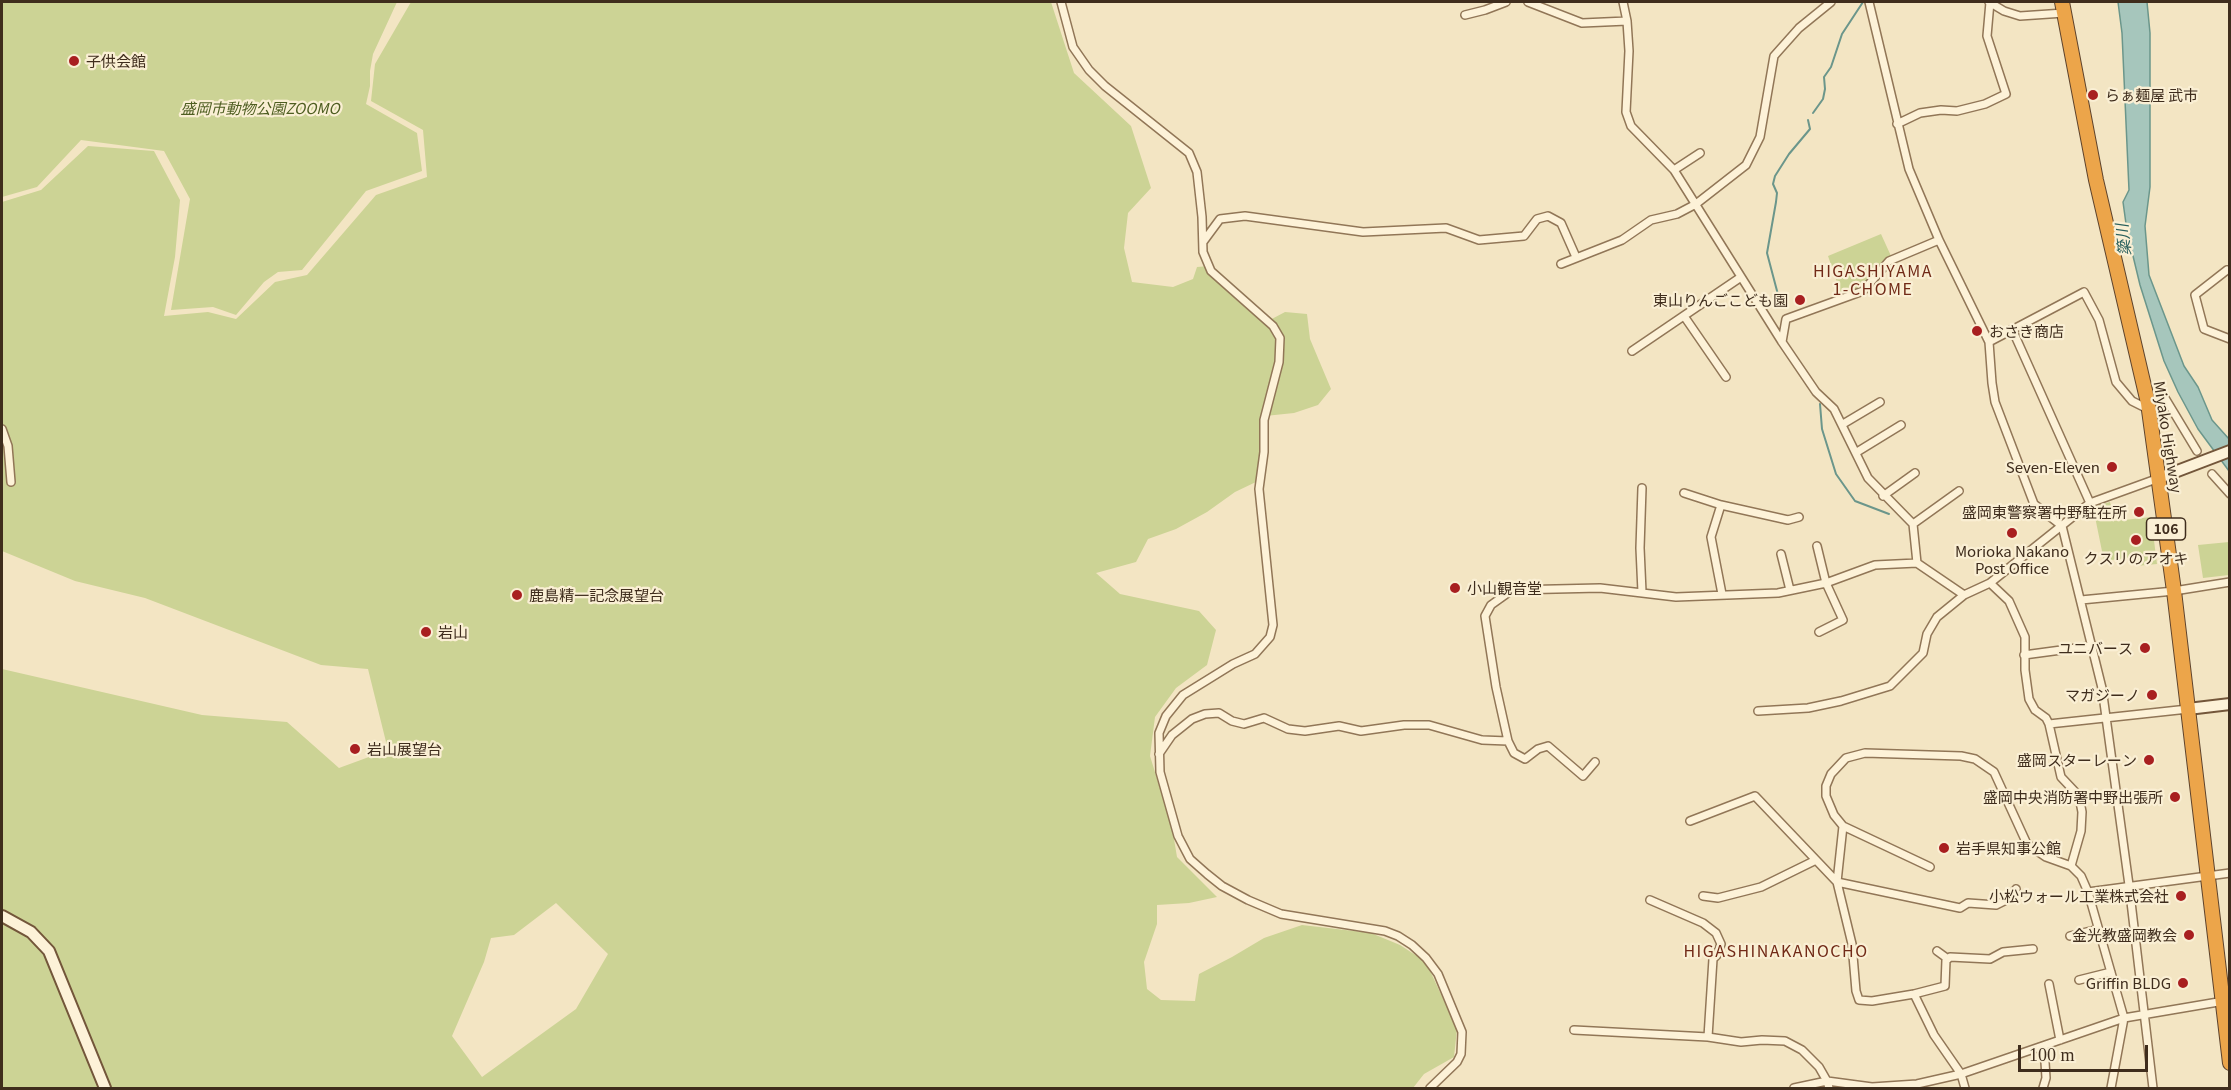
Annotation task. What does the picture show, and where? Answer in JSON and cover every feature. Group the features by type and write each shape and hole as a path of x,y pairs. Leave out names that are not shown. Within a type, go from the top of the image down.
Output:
{"highway":[{"name":"Miyako Highway","path":"2063,7 2096,180 2148,406 2174,591 2206,876 2226,1001 2229,1063"}],"street":[{"path":"1061,2 1073,47 1089,70 1189,153 1197,172 1203,252 1211,271 1273,326 1280,338 1279,362 1264,420 1264,452 1258,489 1274,625 1270,637 1255,654 1233,664 1183,695 1166,716 1159,733 1158,754 1160,772 1178,836 1190,859 1214,880 1248,900 1281,914 1385,931 1412,945 1426,958 1438,974 1462,1032 1461,1054 1457,1062 1430,1089"},
{"path":"1465,15 1506,2"},
{"path":"1528,2 1582,23 1627,21"},
{"path":"1623,2 1629,51 1626,112 1630,126 1674,170 1782,342 1816,392 1834,408 1868,478 1883,496 1913,524 1917,563"},
{"path":"1561,264 1622,240 1650,220 1677,214 1696,204 1746,165 1760,137 1774,56 1799,28 1831,2"},
{"path":"1869,2 1909,169 1939,240 1989,342 1995,402 2034,504 2062,526 2108,717 2153,1089"},
{"path":"1897,124 1920,113 1941,110 1957,111 1985,104 2006,94 1987,36 1990,2 2004,11 2020,16 2063,7"},
{"path":"1674,170 1700,153"},
{"path":"1203,242 1220,219 1245,216 1364,232 1446,228 1479,240 1524,236 1537,219 1548,216 1561,223 1576,257"},
{"path":"1782,342 1786,319 1863,291 1889,261 1939,240"},
{"path":"2227,270 2194,295 2204,329 2229,338"},
{"path":"1632,351 1741,277"},
{"path":"1989,342 2084,292 2099,321 2116,382 2121,390 2132,401 2148,406 2165,398 2197,451"},
{"path":"1684,316 1726,377"},
{"path":"2012,329 2090,503"},
{"path":"1843,424 1880,402"},
{"path":"1857,452 1901,425"},
{"path":"2,429 8,446 11,482"},
{"path":"1758,711 1808,708 1890,686 1923,653 1927,634 1937,617 1964,595 1990,583 2090,503 2229,451"},
{"path":"1883,496 1915,473"},
{"path":"2212,474 2229,494"},
{"path":"1641,488 1642,592"},
{"path":"1913,524 1959,491"},
{"path":"1684,493 1721,505 1788,520 1799,517"},
{"path":"1721,505 1711,537 1722,594"},
{"path":"1817,546 1826,583 1843,620 1819,632"},
{"path":"1781,554 1790,590"},
{"path":"1595,762 1583,776 1548,746 1538,749 1525,759 1514,753 1508,741 1496,687 1485,616 1491,605 1512,590 1600,588 1676,597 1778,593 1826,583 1875,565 1917,563 1964,595"},
{"path":"2081,600 2174,591 2229,582"},
{"path":"1990,583 2009,601 2025,637 2024,655 2029,699 2035,710 2046,718 2049,724 2061,777 2079,796 2082,812 2081,831 2071,866"},
{"path":"2024,655 2091,646"},
{"path":"2049,724 2229,704"},
{"path":"1158,754 1172,735 1192,719 1205,714 1219,713 1244,724 1264,718 1288,729 1305,730 1339,726 1361,731 1404,724 1429,725 1482,740 1508,741"},
{"path":"1930,867 1843,826 1834,815 1826,796 1826,786 1830,774 1846,758 1865,753 1961,756 1975,759 1994,772 2027,844 2046,857 2071,866 2081,876 2088,891 2124,1018 2111,1089"},
{"path":"1690,821 1755,796 1837,882 1960,908 1968,903 1996,905 2008,899 2016,889"},
{"path":"1843,826 1837,882 1852,944 1856,991 1859,1000 1872,1001 1945,986 1946,960 1948,959"},
{"path":"1703,896 1718,898 1761,887 1816,860"},
{"path":"2088,891 2229,873"},
{"path":"1650,900 1703,923 1716,933 1719,939 1721,944 1718,955 1713,959 1708,1037"},
{"path":"2,916 31,932 49,951 105,1088"},
{"path":"2070,936 2099,929"},
{"path":"1937,951 1948,959 1990,959 2003,952 2033,949"},
{"path":"2079,980 2111,972"},
{"path":"2049,984 2060,1040"},
{"path":"1914,994 1934,1035 1960,1074 1965,1089"},
{"path":"1794,1089 1828,1085 1872,1087 1917,1084 1960,1074 2124,1018 2226,1001"},
{"path":"1574,1030 1708,1037 1741,1042 1785,1041 1802,1050 1819,1067 1828,1085"},
{"path":"2043,1089 2046,1078 2044,1046"}],"green space":[{"name":"盛岡市動物公園ZOOMO","path":"2,2 397,2 373,54 366,104 417,133 422,171 366,191 302,270 278,272 264,282 236,315 213,307 171,310 190,199 164,151 81,140 37,187 2,197"},
{"path":"411,2 1051,2 1074,73 1131,126 1151,188 1128,213 1124,248 1132,282 1173,287 1193,279 1197,267 1210,266 1248,299 1268,321 1285,312 1307,314 1310,339 1331,389 1318,405 1294,413 1265,416 1258,481 1235,492 1207,512 1176,529 1148,539 1136,562 1096,573 1120,594 1199,611 1216,630 1207,665 1176,688 1155,717 1150,756 1172,827 1177,857 1217,897 1189,903 1157,905 1157,924 1144,962 1147,989 1161,1000 1195,1001 1199,974 1264,938 1302,925 1371,933 1400,945 1426,962 1457,1029 1454,1057 1424,1074 1413,1088 2,1088 2,669 202,715 287,722 339,768 388,750 368,669 321,665 145,598 75,581 2,551 2,202 41,190 88,146 154,151 180,200 175,257 164,316 208,312 236,319 275,282 307,275 376,195 427,177 423,130 371,101 375,64","holes":["556,903 608,954 576,1009 482,1077 452,1036 484,962 491,938 514,935"]},
{"path":"1881,234 1891,256 1860,287 1841,294 1828,256"},
{"path":"2110,502 2115,521 2151,517 2157,564 2136,566 2134,557 2104,561 2093,507"},
{"path":"2229,542 2229,575 2203,578 2198,545"}],"water":[{"path":"2118,2 2147,2 2150,33 2150,187 2145,226 2149,275 2184,366 2198,387 2212,420 2229,439 2229,471 2198,429 2164,361 2140,285 2127,231 2123,202 2129,190 2122,33"}],"waterway":[{"path":"1813,113 1823,99 1824,77 1831,67 1842,34 1863,2"},
{"path":"1781,306 1767,253 1777,193 1773,184 1775,176 1789,154 1810,129 1808,120"},
{"path":"1820,404 1822,429 1836,474 1855,501 1889,514"}],"place":[{"name":"子供会館","path":"74,61"},
{"name":"らぁ麺屋 武市","path":"2093,95"},
{"name":"東山りんごこども園","path":"1800,300"},
{"name":"おさき商店","path":"1977,331"},
{"name":"Seven-Eleven","path":"2112,467"},
{"name":"盛岡東警察署中野駐在所","path":"2139,512"},
{"name":"Morioka Nakano Post Office","path":"2012,533"},
{"name":"クスリのアオキ","path":"2136,540"},
{"name":"小山観音堂","path":"1455,588"},
{"name":"鹿島精一記念展望台","path":"517,595"},
{"name":"岩山","path":"426,632"},
{"name":"ユニバース","path":"2145,648"},
{"name":"マガジーノ","path":"2152,695"},
{"name":"岩山展望台","path":"355,749"},
{"name":"盛岡スターレーン","path":"2149,760"},
{"name":"盛岡中央消防署中野出張所","path":"2175,797"},
{"name":"岩手県知事公館","path":"1944,848"},
{"name":"小松ウォール工業株式会社","path":"2181,896"},
{"name":"金光教盛岡教会","path":"2189,935"},
{"name":"Griffin BLDG","path":"2183,983"}],"district":[{"name":"HIGASHIYAMA 1-CHOME","path":"1873,280"},
{"name":"HIGASHINAKANOCHO","path":"1776,951"}],"water label":[{"name":"簗川","path":"2123,240"}]}
